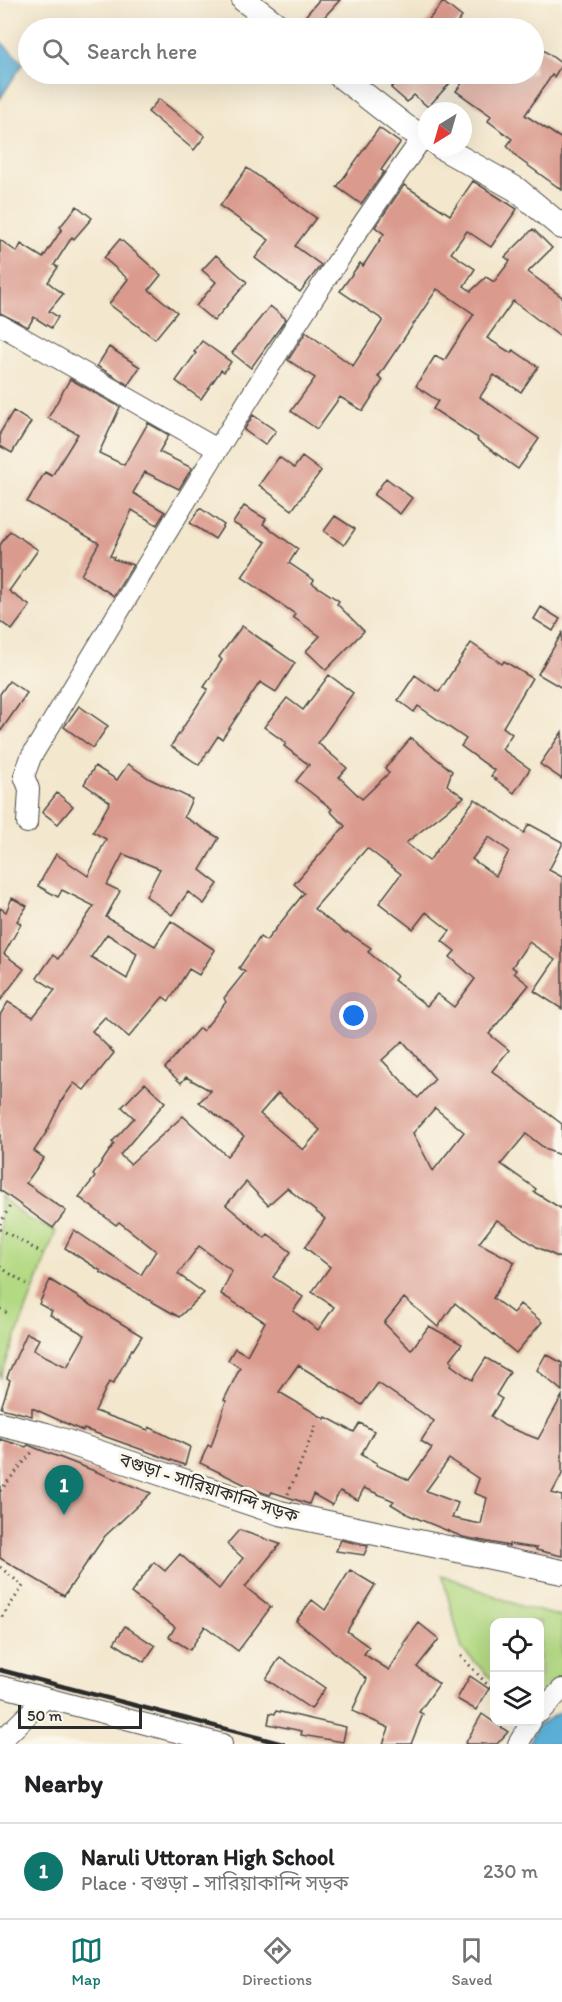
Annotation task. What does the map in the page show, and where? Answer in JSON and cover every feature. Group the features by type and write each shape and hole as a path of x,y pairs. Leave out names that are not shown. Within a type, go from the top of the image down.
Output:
{"main road":[{"path":"244,0 268,18"},
{"path":"351,84 418,134"},
{"path":"457,156 516,189 562,227"},
{"name":"বগুড়া - সারিয়াকান্দি সড়ক","path":"0,1424 46,1435 280,1513 562,1572"}],"street":[{"path":"27,823 29,789 24,776 31,757 217,449 369,213 418,155"},
{"path":"0,325 217,449"},
{"path":"0,1686 222,1744"},
{"path":"544,1708 562,1689"},
{"path":"0,1742 45,1698"},
{"path":"518,1744 529,1726"}],"path":[{"path":"0,1224 11,1204"},
{"path":"0,1229 42,1253"},
{"path":"0,1267 26,1284"},
{"path":"0,1309 9,1314"},
{"path":"280,1513 317,1423"},
{"path":"0,1491 46,1435"},
{"path":"0,1567 23,1586 0,1619"},
{"path":"461,1656 490,1687"}],"green space":[{"path":"0,1196 28,1219 56,1231 0,1379"},
{"path":"442,1575 520,1606 562,1617 562,1679 544,1695 544,1618 490,1618 490,1677 462,1649"}],"water":[{"path":"0,41 18,58 18,71 0,99"},
{"path":"562,1711 562,1744 529,1744 537,1726 544,1726 544,1722"}],"building":[{"path":"319,0 340,0 323,18 304,18"},
{"path":"443,2 462,17 461,18 430,18"},
{"path":"544,50 562,64 525,115 562,139 562,190 519,159 507,146 512,139 488,121 491,116 456,91 461,84 544,84"},
{"path":"394,84 449,84 433,102 422,102 414,95 407,102 391,88"},
{"path":"159,99 205,136 194,150 148,112"},
{"path":"379,128 400,143 381,170 384,172 361,204 337,187"},
{"path":"247,168 316,218 295,246 321,265 300,292 255,258 269,240 220,206"},
{"path":"473,181 517,209 491,247 467,231 451,253 475,269 464,286 471,291 486,277 494,282 510,261 505,257 533,229 552,248 528,272 562,297 562,338 513,301 487,338 511,353 513,350 538,367 521,392 494,375 480,397 539,439 518,469 477,440 478,438 433,409 438,401 416,386 435,356 444,361 474,314 437,289 378,377 383,380 363,411 340,397 317,429 291,411 315,378 288,360 306,332 353,366 383,320 340,291 360,263 363,266 384,234 375,227 404,185 450,215"},
{"path":"77,206 92,218 74,239 72,237 54,265 58,267 48,282 63,294 49,311 58,317 51,328 34,317 28,327 0,313 0,240 17,252 21,244 43,258 62,229 60,227"},
{"path":"120,239 161,275 149,290 177,312 155,339 109,304 128,279 104,258"},
{"path":"216,255 247,282 214,321 196,306 216,282 202,270"},
{"path":"270,306 286,319 251,368 232,353"},
{"path":"202,341 231,362 224,372 221,370 201,399 176,381"},
{"path":"109,347 140,367 128,385 97,366"},
{"path":"70,379 120,407 99,453 124,465 148,423 169,435 159,452 192,468 179,489 145,472 133,493 165,512 157,525 132,510 110,556 133,565 114,596 81,575 99,543 27,502 45,472 52,476 78,434 48,418"},
{"path":"13,411 31,422 12,453 0,446 0,433"},
{"path":"253,415 276,431 265,445 244,430"},
{"path":"279,457 294,468 302,457 321,471 292,510 259,485"},
{"path":"386,478 412,498 400,514 374,495"},
{"path":"244,506 266,519 263,524 298,549 289,563 314,580 312,583 339,601 337,604 364,631 326,670 306,651 320,636 293,617 295,614 242,577 266,542 233,523"},
{"path":"200,508 224,525 215,539 190,523"},
{"path":"335,516 355,529 344,545 324,531"},
{"path":"10,531 38,550 9,591 30,606 12,630 0,621 0,545"},
{"path":"541,607 560,619 553,631 534,619"},
{"path":"242,626 295,663 276,692 260,682 222,739 218,736 199,765 171,746 208,689 204,687 222,660 219,657"},
{"path":"562,633 562,688 538,674"},
{"path":"471,643 502,664 504,661 532,678 503,727 512,734 502,749 530,769 514,793 491,776 495,771 461,746 466,739 418,706 414,712 398,700 415,675 439,692"},
{"path":"329,675 353,693 318,743 347,768 339,777 362,799 389,773 385,768 411,738 452,771 447,785 464,797 406,843 429,861 475,799 524,833 529,824 562,842 549,870 562,877 562,1009 534,991 555,960 529,942 512,967 516,970 514,973 529,985 489,1034 509,1050 492,1071 562,1124 562,1156 547,1150 526,1134 501,1164 536,1189 534,1192 562,1209 562,1259 537,1247 497,1220 479,1243 515,1262 493,1298 513,1313 520,1304 542,1322 516,1353 455,1303 438,1327 404,1298 384,1323 411,1350 429,1326 462,1344 450,1360 453,1362 451,1365 472,1380 486,1358 510,1372 496,1395 502,1399 491,1416 505,1426 538,1439 562,1396 562,1474 552,1493 562,1496 562,1556 536,1550 537,1548 509,1544 509,1546 463,1537 409,1515 391,1504 394,1501 364,1488 358,1500 340,1491 332,1505 313,1494 309,1504 272,1492 270,1495 256,1490 200,1463 208,1445 211,1447 226,1401 224,1400 240,1368 228,1360 235,1348 247,1355 265,1322 221,1294 232,1271 199,1246 178,1274 204,1293 179,1317 100,1272 65,1248 74,1230 141,1275 156,1251 119,1222 116,1225 79,1197 95,1177 93,1175 114,1144 112,1142 134,1118 122,1107 145,1083 165,1102 120,1155 130,1164 183,1116 227,1156 244,1136 199,1102 211,1091 186,1077 181,1083 165,1068 199,1028 203,1031 226,1002 224,998 245,972 239,968 260,937 266,941 304,893 294,884 345,826 330,811 332,809 296,781 309,765 284,746 286,743 264,727 287,698 303,710","holes":["489,837 509,851 496,876 472,859","367,848 401,874 379,903 413,929 426,912 450,931 442,941 455,951 450,957 475,979 454,1007 437,994 427,1006 394,980 397,976 368,952 371,948 314,909","403,1041 435,1079 418,1098 382,1060","278,1093 320,1130 303,1150 260,1114","435,1108 464,1132 433,1171 413,1133","246,1182 268,1205 287,1188 325,1219 305,1247 330,1267 312,1292 334,1307 318,1330 293,1311 303,1297 273,1277 291,1252 268,1234 265,1238 226,1205","298,1365 362,1405 378,1383 434,1421 421,1441 432,1448 409,1480 376,1465 377,1463 361,1455 374,1431 360,1423 354,1432 326,1417 325,1419 279,1392","449,1459 479,1479 474,1493 487,1498 481,1524 452,1518 458,1503 426,1491"]},
{"path":"9,681 27,693 0,732 0,694"},
{"path":"79,706 108,726 93,748 64,727"},
{"path":"562,732 562,779 540,764"},
{"path":"128,764 150,779 192,799 184,817 219,838 200,870 218,884 204,904 188,892 172,915 146,896 160,869 123,854 107,885 120,891 106,917 155,946 171,921 215,950 199,975 189,969 169,1001 163,997 129,1037 105,1017 92,1031 114,1053 84,1090 74,1083 62,1100 46,1133 34,1151 44,1158 26,1183 66,1211 53,1228 0,1190 0,1015 8,1002 33,1017 55,990 37,978 53,955 58,959 94,906 62,890 58,897 38,886 56,854 88,876 106,839 93,832 110,802 84,784 95,766 117,780","holes":["107,934 137,953 127,979 91,957"]},
{"path":"57,793 73,806 58,824 42,812"},
{"path":"12,898 27,906 17,921 21,924 4,954 24,969 0,1001 0,908 6,912"},
{"path":"50,1280 142,1336 132,1349 113,1384 109,1382 95,1411 148,1430 149,1427 190,1447 185,1465 84,1429 83,1431 32,1408 32,1416 1,1408 10,1380 7,1378 9,1372 27,1333 39,1339 33,1350 67,1367 85,1335 50,1315 52,1311 39,1304"},
{"path":"546,1354 562,1363 562,1391 537,1370"},
{"path":"0,1439 26,1447 28,1445 151,1493 105,1536 64,1596 0,1558"},
{"path":"239,1530 280,1544 245,1587 271,1607 238,1651 205,1626 190,1650 169,1637 175,1627 131,1593 154,1562 165,1571 180,1554 219,1589 243,1558 227,1544"},
{"path":"341,1540 368,1546 364,1555 336,1551"},
{"path":"350,1570 375,1585 347,1631 369,1647 364,1654 389,1670 405,1645 403,1644 419,1623 439,1639 417,1667 439,1684 419,1712 423,1714 411,1744 383,1744 389,1728 352,1711 367,1679 296,1621 312,1600 325,1610"},
{"path":"125,1626 155,1646 144,1662 114,1643"},
{"path":"280,1657 325,1688 311,1709 266,1679"},
{"path":"470,1676 489,1689 476,1710 457,1699"},
{"path":"276,1711 346,1727 343,1742 301,1735 302,1731 268,1724 270,1713 275,1714"},
{"path":"482,1714 490,1720 490,1726 499,1726 508,1732 497,1744 465,1744"}],"railway":[{"path":"0,1670 283,1744"}],"place":[{"name":"Naruli Uttoran High School","path":"64,1515"}]}
